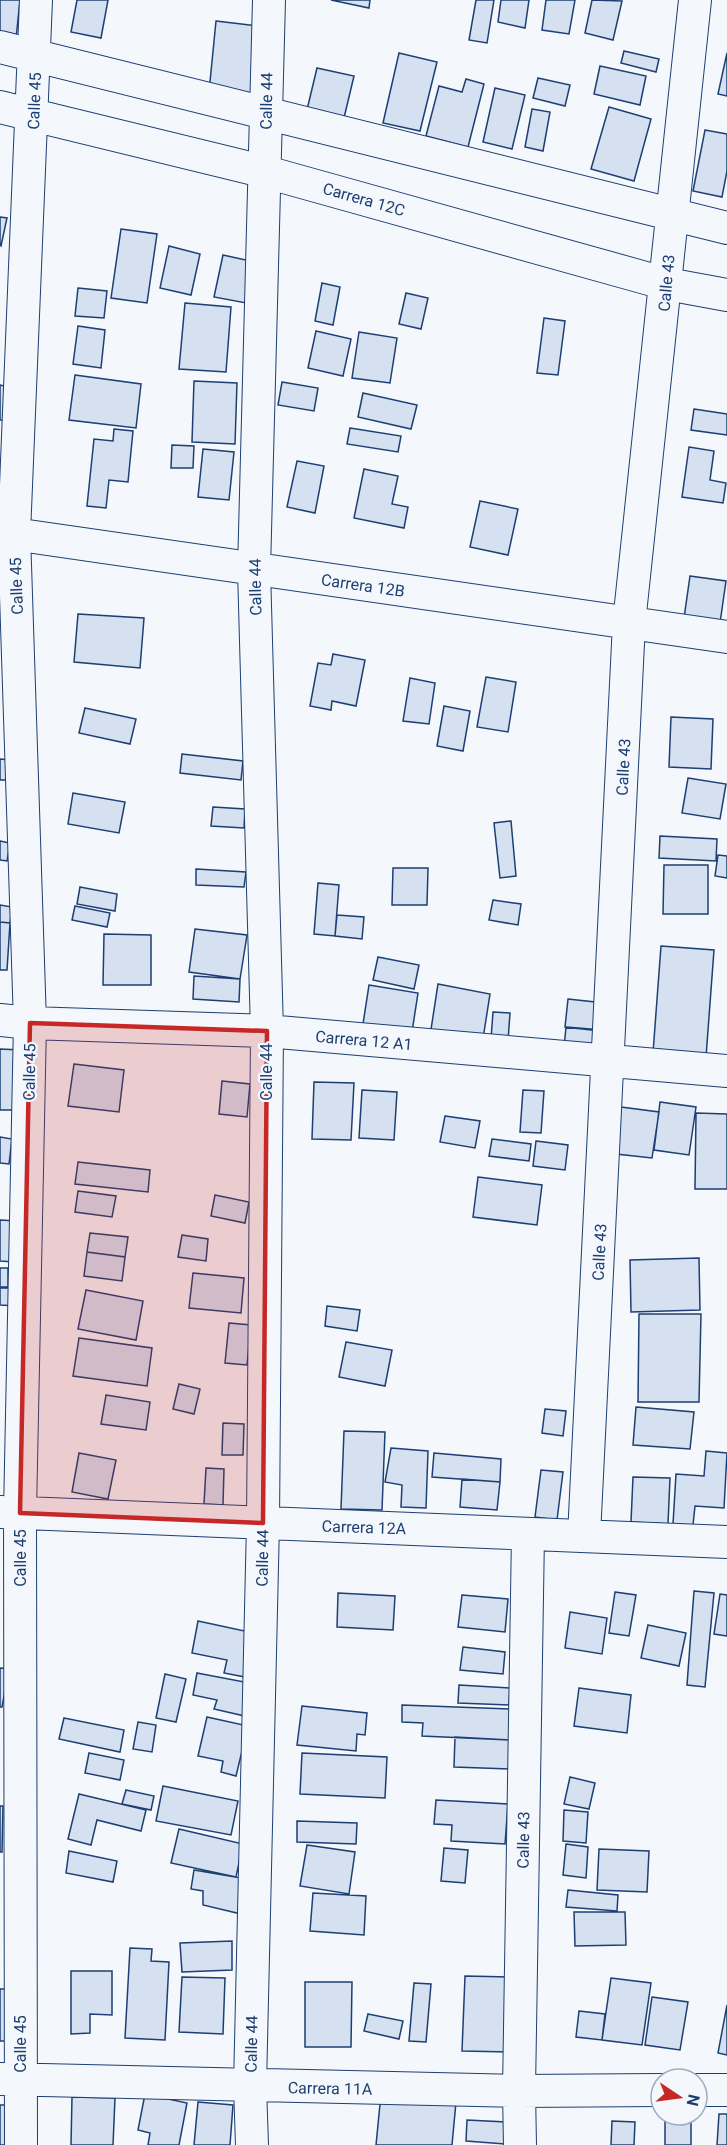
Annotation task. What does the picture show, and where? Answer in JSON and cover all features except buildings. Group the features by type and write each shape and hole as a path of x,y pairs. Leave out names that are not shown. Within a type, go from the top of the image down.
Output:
{"street":[{"name":"Calle 45","path":"21,2145 10,2079 10,1512 15,1022 7,533 33,116 36,0"},
{"name":"Calle 44","path":"252,2145 249,2086 263,1523 267,1030 254,570 266,172 264,114 269,0"},
{"name":"Calle 43","path":"584,1536 629,623 667,284 695,0"},
{"path":"0,48 727,228"},
{"name":"Carrera 12C","path":"0,107 266,172 667,284 727,295"},
{"name":"Carrera 12B","path":"7,533 727,638"},
{"name":"Carrera 12 A1","path":"15,1022 267,1030 727,1071"},
{"name":"Carrera 12A","path":"10,1512 727,1542"},
{"name":"Calle 43","path":"520,2145 528,1534"},
{"name":"Carrera 11A","path":"10,2079 519,2091 649,2090"},
{"path":"709,2090 727,2090"}],"highlighted area":[{"path":"30,1023 267,1031 263,1523 20,1513"}]}
